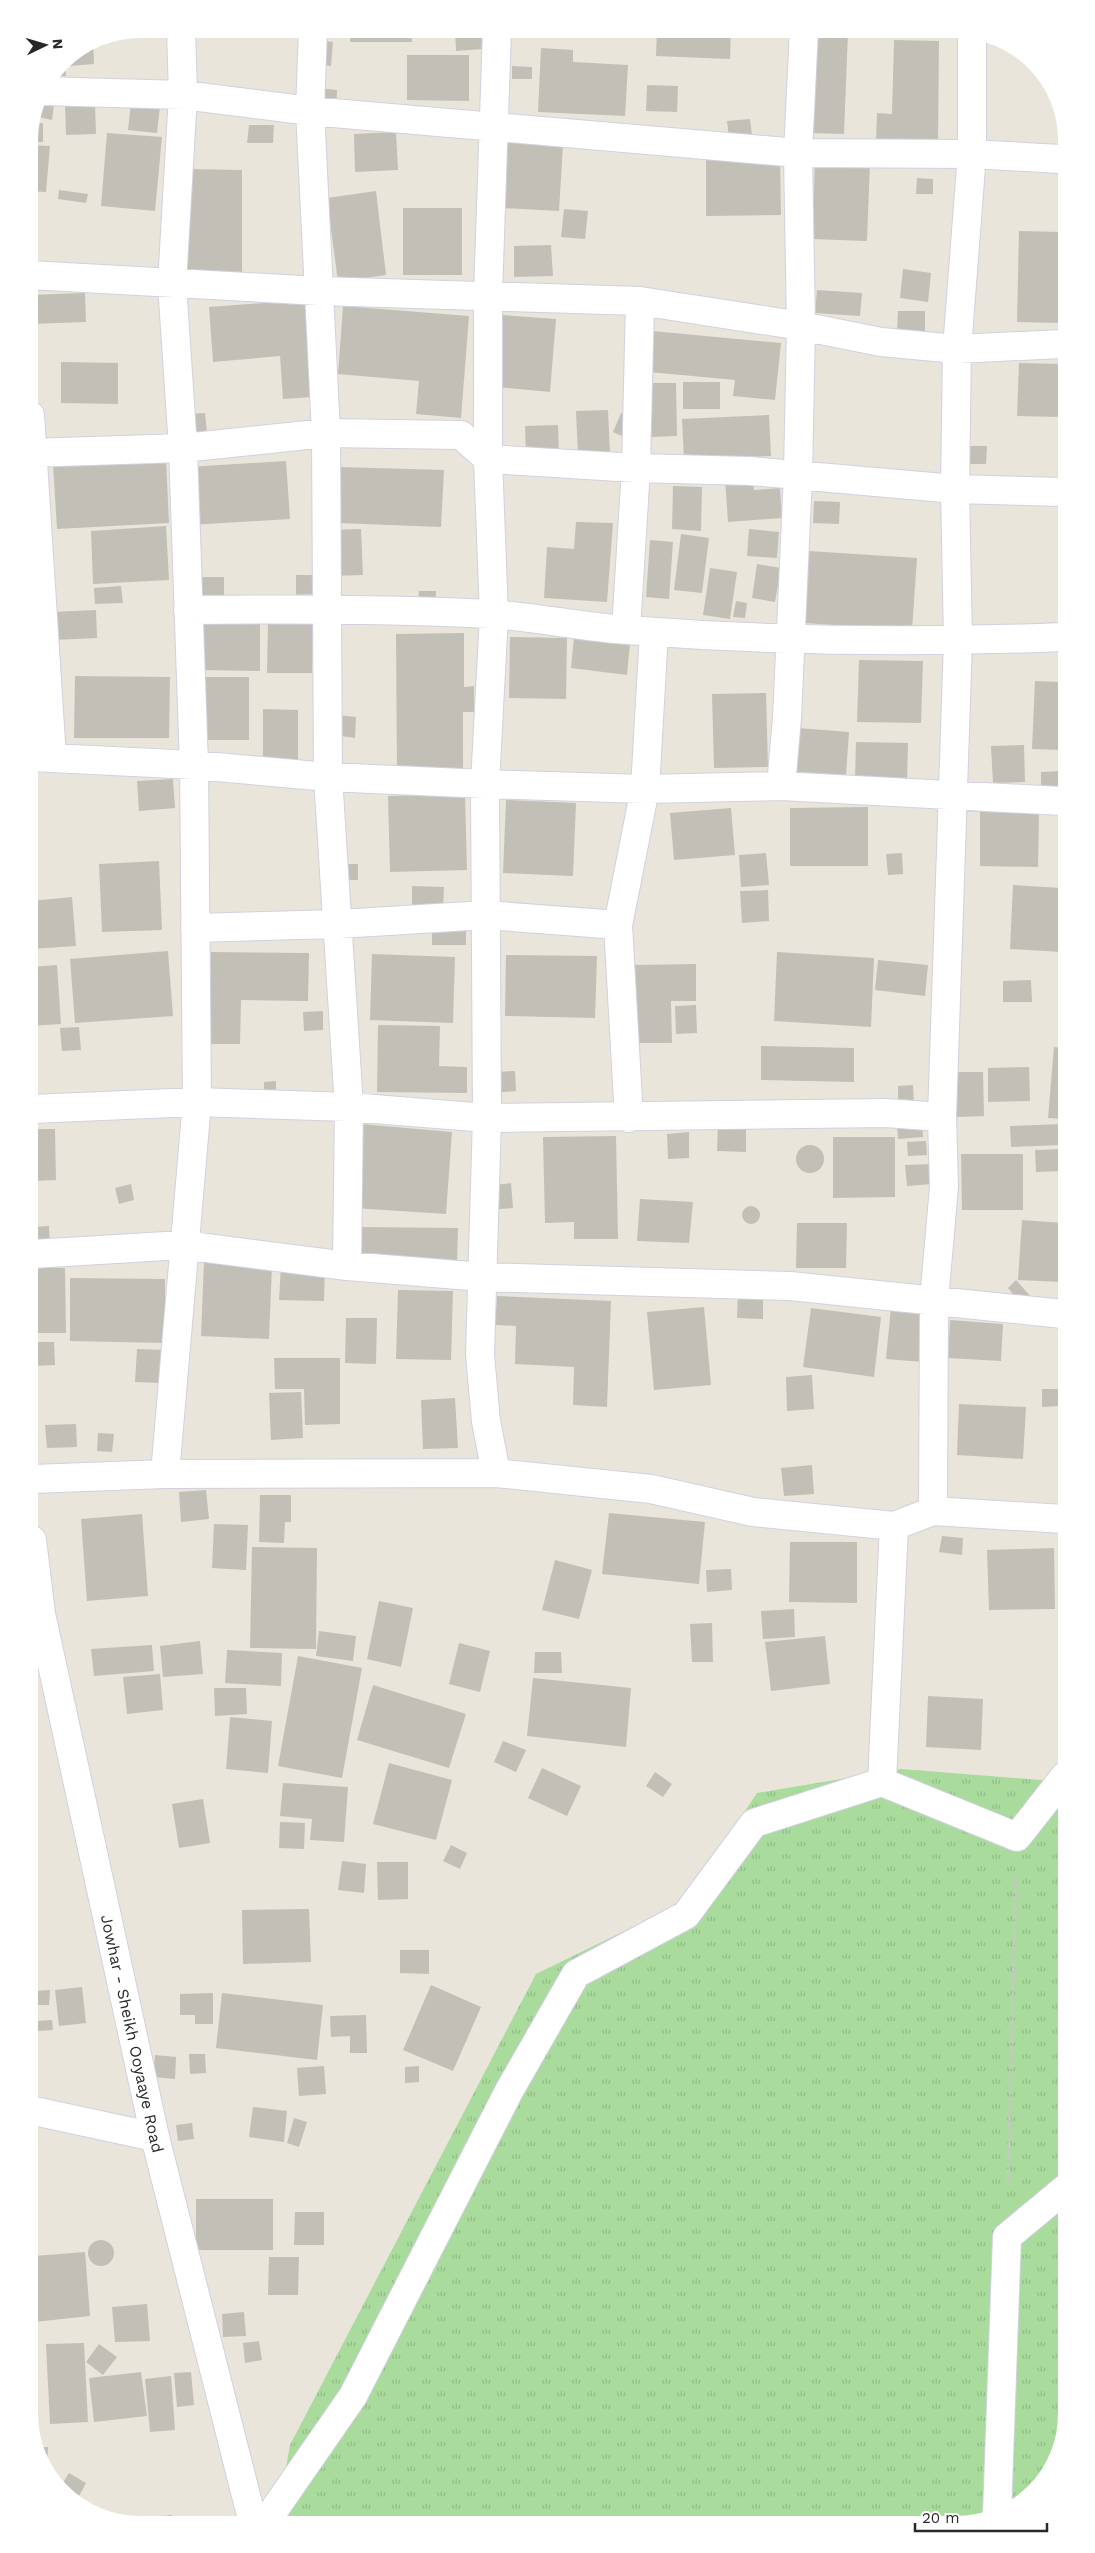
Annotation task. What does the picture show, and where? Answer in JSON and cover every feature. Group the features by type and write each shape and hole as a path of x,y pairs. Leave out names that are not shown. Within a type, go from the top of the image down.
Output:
{"street":[{"path":"165,1474 183,1245 197,1102 194,765 183,448 172,284 183,95 182,38"},
{"path":"313,38 310,111 326,433 328,777 349,1107 347,1266"},
{"path":"496,1473 486,1421 480,1355 484,1277 487,1118 485,784 494,614 488,459 488,295 497,38"},
{"path":"781,786 787,718 798,475 800,326 798,153 804,38"},
{"path":"933,1511 934,1300 944,1187 942,1117 958,641 955,489 957,349 972,154 972,39"},
{"path":"50,91 183,95 310,111 798,153 972,154 1058,159"},
{"path":"38,276 320,291 640,300 800,326 882,342 957,349 1058,344"},
{"path":"626,630 636,468 640,300"},
{"path":"38,453 183,448 326,433 461,435 488,459 636,468 750,471 955,489 1058,492"},
{"path":"188,610 326,609 494,614 626,630 790,638 958,641 1058,637"},
{"path":"629,1118 618,926 644,788 654,632"},
{"path":"38,666 41,757 194,765 328,777 485,784 644,788 781,786 1058,801"},
{"path":"195,928 338,924 486,915 618,926"},
{"path":"38,1109 197,1102 349,1107 487,1118 629,1118 886,1113 942,1117"},
{"path":"38,1254 183,1245 347,1266 484,1277 790,1286 1058,1313"},
{"path":"38,1480 165,1474 496,1473 651,1489 754,1512 894,1526 933,1511 1058,1518"},
{"path":"882,1782 894,1526"},
{"name":"Jowhar - Sheikh Ooyaaye Road","path":"38,1618 155,2137 251,2515"},
{"path":"270,2515 352,2396 509,2091 576,1974 686,1915 754,1823 882,1782 1017,1837 1058,1785"},
{"path":"38,2112 155,2137"},
{"path":"997,2506 1007,2238 1058,2195"}],"path":[{"path":"1007,2238 1017,1837"}],"green space":[{"path":"901,1769 1058,1781 1058,2414 1056,2433 1052,2446 1040,2470 1028,2486 1001,2505 975,2514 956,2516 277,2515 290,2445 536,1974 686,1901 757,1793"}],"building":[{"path":"350,38 412,38 412,42 350,42"},
{"path":"455,38 482,38 483,49 456,51"},
{"path":"657,38 731,38 730,59 656,56"},
{"path":"814,38 848,38 844,134 809,133"},
{"path":"316,40 333,42 331,66 313,64"},
{"path":"894,40 939,41 938,142 876,141 877,113 892,114"},
{"path":"93,48 94,64 70,66"},
{"path":"541,48 573,50 573,62 628,65 625,116 538,112"},
{"path":"407,55 469,55 469,101 407,100"},
{"path":"512,66 532,67 532,79 512,79"},
{"path":"66,70 66,76 60,76 63,72"},
{"path":"647,85 678,86 677,112 646,111"},
{"path":"318,88 337,90 336,109 316,108"},
{"path":"131,102 160,106 157,133 128,130"},
{"path":"44,103 54,105 52,120 40,117"},
{"path":"95,103 96,134 66,135 65,104"},
{"path":"750,119 752,135 729,137 727,121"},
{"path":"39,123 43,123 43,142 38,142"},
{"path":"249,125 274,125 273,143 247,143"},
{"path":"396,132 398,170 355,172 354,134"},
{"path":"107,133 162,137 155,211 101,206"},
{"path":"507,142 563,145 559,211 503,208"},
{"path":"38,145 50,146 46,192 38,192"},
{"path":"706,159 780,159 781,215 706,216"},
{"path":"815,161 870,163 867,241 812,239"},
{"path":"185,169 242,170 242,273 184,272"},
{"path":"917,178 933,179 933,194 916,194"},
{"path":"59,190 88,194 86,203 58,199"},
{"path":"376,191 386,275 338,282 327,198"},
{"path":"403,208 462,208 462,275 403,275"},
{"path":"564,209 588,211 585,239 561,237"},
{"path":"1019,231 1058,232 1058,323 1017,322"},
{"path":"551,245 553,276 514,277 514,246"},
{"path":"903,269 931,273 928,302 900,298"},
{"path":"817,290 862,293 860,316 815,313"},
{"path":"85,293 86,322 38,324 38,295"},
{"path":"305,300 313,397 283,399 280,356 213,362 209,307"},
{"path":"343,306 469,316 461,418 416,414 419,381 338,374"},
{"path":"898,311 925,311 925,333 897,332"},
{"path":"502,315 556,319 550,392 496,387"},
{"path":"652,331 781,343 775,400 733,396 735,380 649,372"},
{"path":"61,362 118,363 118,404 61,403"},
{"path":"1019,363 1058,364 1058,417 1017,416"},
{"path":"683,382 720,382 720,409 683,409"},
{"path":"650,383 676,383 677,436 651,437"},
{"path":"608,410 610,453 578,455 576,411"},
{"path":"205,413 207,433 187,433 186,414"},
{"path":"621,413 634,418 626,438 613,432"},
{"path":"769,415 771,456 684,460 682,419"},
{"path":"558,425 559,455 526,456 525,426"},
{"path":"970,446 987,446 986,464 969,464"},
{"path":"166,458 169,523 57,529 53,464"},
{"path":"286,461 290,519 190,525 187,467"},
{"path":"340,467 444,470 441,527 338,523"},
{"path":"753,477 754,490 780,488 782,518 728,522 725,479"},
{"path":"673,486 702,487 701,531 672,529"},
{"path":"814,501 840,502 839,524 813,523"},
{"path":"576,522 613,523 607,602 544,598 547,547 574,549"},
{"path":"166,526 169,580 93,584 91,531"},
{"path":"361,529 363,575 329,576 328,530"},
{"path":"749,529 779,532 777,558 747,556"},
{"path":"681,534 709,538 702,593 674,590"},
{"path":"650,540 673,542 669,599 646,597"},
{"path":"809,551 917,558 912,630 804,623"},
{"path":"757,564 781,568 775,602 752,598"},
{"path":"710,568 737,572 730,619 703,615"},
{"path":"296,575 316,575 317,594 296,595"},
{"path":"200,577 224,577 224,597 199,597"},
{"path":"121,586 123,603 95,604 94,588"},
{"path":"419,591 436,591 435,609 418,609"},
{"path":"736,601 747,603 745,618 733,617"},
{"path":"96,610 97,638 52,640 51,612"},
{"path":"202,619 260,620 260,671 202,670"},
{"path":"268,621 313,621 312,673 267,673"},
{"path":"464,633 464,687 474,686 474,712 463,712 463,769 397,769 396,634"},
{"path":"510,637 567,638 566,699 509,698"},
{"path":"574,637 630,643 627,675 571,668"},
{"path":"859,660 923,661 921,723 857,722"},
{"path":"75,676 170,677 169,738 74,738"},
{"path":"203,677 249,677 249,740 202,740"},
{"path":"1035,681 1058,682 1058,750 1032,749"},
{"path":"766,693 768,767 714,768 712,694"},
{"path":"263,709 298,710 298,765 263,764"},
{"path":"337,715 356,717 355,738 334,735"},
{"path":"798,728 849,732 846,775 795,772"},
{"path":"856,742 908,743 907,781 855,780"},
{"path":"1024,745 1025,782 993,783 991,746"},
{"path":"1058,771 1058,790 1041,791 1041,772"},
{"path":"173,779 175,808 139,811 137,781"},
{"path":"465,794 467,870 390,872 388,796"},
{"path":"506,800 576,803 573,876 503,873"},
{"path":"868,807 868,866 790,866 790,808"},
{"path":"731,808 735,855 674,860 670,813"},
{"path":"980,812 1039,813 1038,867 980,866"},
{"path":"766,853 769,885 741,887 739,855"},
{"path":"902,853 903,874 888,875 886,854"},
{"path":"159,861 162,930 102,932 99,864"},
{"path":"338,864 358,864 358,880 338,880"},
{"path":"1013,885 1058,888 1058,952 1010,949"},
{"path":"412,886 444,887 443,912 412,910"},
{"path":"768,890 769,921 742,923 740,891"},
{"path":"72,897 76,946 38,949 38,900"},
{"path":"432,920 466,920 466,945 432,945"},
{"path":"168,951 173,1016 75,1023 70,959"},
{"path":"211,952 309,953 308,1001 241,1000 240,1044 210,1044"},
{"path":"777,952 874,958 871,1027 774,1021"},
{"path":"372,954 455,957 453,1023 370,1020"},
{"path":"506,955 597,956 595,1018 505,1016"},
{"path":"878,960 928,965 925,996 875,990"},
{"path":"696,964 696,1001 671,1001 672,1043 636,1043 635,965"},
{"path":"57,965 61,1024 38,1026 38,966"},
{"path":"1031,980 1032,1002 1003,1002 1003,981"},
{"path":"696,1005 697,1033 676,1034 675,1006"},
{"path":"323,1011 323,1030 304,1031 303,1012"},
{"path":"378,1025 440,1026 439,1066 467,1067 467,1093 377,1092"},
{"path":"79,1027 81,1050 62,1051 60,1028"},
{"path":"761,1046 854,1048 854,1082 761,1080"},
{"path":"1054,1047 1058,1047 1058,1119 1048,1118"},
{"path":"1029,1067 1030,1101 988,1102 988,1068"},
{"path":"515,1071 516,1091 492,1093 491,1072"},
{"path":"956,1072 983,1072 984,1116 957,1117"},
{"path":"276,1081 276,1095 264,1095 264,1082"},
{"path":"913,1085 914,1105 898,1105 898,1086"},
{"path":"922,1122 923,1137 898,1139 897,1125"},
{"path":"361,1124 452,1132 446,1214 354,1208"},
{"path":"1058,1124 1058,1145 1011,1147 1010,1126"},
{"path":"718,1126 746,1127 746,1152 717,1151"},
{"path":"38,1129 55,1129 56,1180 38,1181"},
{"path":"689,1132 689,1158 668,1159 667,1134"},
{"path":"616,1136 618,1239 574,1239 574,1222 545,1223 543,1137"},
{"path":"833,1137 895,1137 895,1197 833,1198"},
{"path":"926,1141 927,1155 908,1156 907,1142"},
{"path":"810,1145 820,1149 824,1159 820,1169 810,1173 800,1169 796,1159 800,1149"},
{"path":"1058,1149 1058,1171 1036,1172 1035,1150"},
{"path":"961,1154 1023,1154 1023,1210 962,1210"},
{"path":"932,1164 933,1184 907,1186 905,1165"},
{"path":"511,1183 513,1208 489,1210 487,1186"},
{"path":"131,1184 134,1200 119,1204 115,1188"},
{"path":"640,1199 693,1202 689,1243 637,1241"},
{"path":"751,1206 759,1211 760,1215 755,1223 751,1224 743,1219 742,1215 747,1207"},
{"path":"1022,1220 1058,1223 1058,1282 1018,1280"},
{"path":"797,1223 847,1223 846,1268 796,1268"},
{"path":"49,1226 50,1246 38,1246 38,1227"},
{"path":"360,1227 458,1228 457,1266 360,1266"},
{"path":"204,1262 272,1265 269,1339 201,1336"},
{"path":"281,1266 325,1267 324,1301 279,1300"},
{"path":"38,1267 65,1268 66,1333 38,1333"},
{"path":"70,1278 165,1279 165,1343 70,1341"},
{"path":"1016,1280 1032,1298 1023,1307 1008,1288"},
{"path":"738,1289 763,1290 763,1319 737,1318"},
{"path":"398,1290 453,1291 451,1360 396,1359"},
{"path":"497,1296 611,1301 607,1407 573,1405 574,1367 515,1364 516,1326 495,1325"},
{"path":"704,1307 711,1385 654,1390 647,1312"},
{"path":"891,1307 927,1311 923,1362 886,1359"},
{"path":"811,1308 881,1317 874,1377 803,1367"},
{"path":"346,1318 377,1318 376,1364 345,1363"},
{"path":"950,1320 1003,1324 1001,1361 948,1358"},
{"path":"38,1342 54,1342 55,1365 38,1366"},
{"path":"137,1349 164,1350 162,1383 135,1382"},
{"path":"274,1358 340,1358 340,1424 305,1425 304,1389 275,1389"},
{"path":"812,1375 814,1409 787,1411 786,1377"},
{"path":"1042,1389 1058,1389 1058,1406 1042,1407"},
{"path":"301,1392 303,1438 271,1440 269,1393"},
{"path":"455,1398 458,1448 423,1449 421,1400"},
{"path":"959,1404 1026,1407 1023,1459 957,1455"},
{"path":"76,1424 77,1447 47,1448 45,1425"},
{"path":"98,1433 114,1434 112,1452 97,1451"},
{"path":"812,1465 814,1494 784,1496 781,1468"},
{"path":"206,1490 209,1519 181,1522 179,1492"},
{"path":"260,1495 291,1495 291,1522 285,1522 284,1543 259,1542"},
{"path":"609,1513 705,1522 699,1584 602,1574"},
{"path":"142,1514 148,1596 87,1601 81,1519"},
{"path":"214,1524 248,1525 246,1570 212,1568"},
{"path":"942,1536 963,1538 962,1555 939,1552"},
{"path":"790,1542 857,1542 857,1603 789,1602"},
{"path":"252,1547 317,1548 316,1649 250,1648"},
{"path":"1054,1548 1055,1609 989,1610 987,1550"},
{"path":"555,1560 592,1570 579,1619 542,1610"},
{"path":"731,1569 732,1590 707,1592 706,1570"},
{"path":"379,1601 413,1608 401,1667 367,1659"},
{"path":"794,1609 795,1637 763,1639 761,1611"},
{"path":"712,1623 713,1662 692,1662 690,1624"},
{"path":"319,1631 356,1636 353,1661 316,1656"},
{"path":"825,1636 830,1684 771,1691 765,1642"},
{"path":"200,1641 203,1674 163,1677 160,1646"},
{"path":"459,1643 490,1651 480,1692 449,1684"},
{"path":"152,1645 154,1671 94,1676 91,1649"},
{"path":"227,1650 282,1653 281,1686 225,1683"},
{"path":"535,1652 561,1652 562,1673 534,1673"},
{"path":"298,1656 362,1668 342,1778 278,1766"},
{"path":"160,1674 163,1710 127,1714 123,1677"},
{"path":"533,1678 631,1688 626,1747 527,1736"},
{"path":"373,1685 466,1714 449,1768 357,1740"},
{"path":"214,1688 246,1688 247,1714 215,1716"},
{"path":"928,1696 983,1699 981,1750 926,1747"},
{"path":"230,1717 272,1721 268,1773 226,1769"},
{"path":"503,1741 526,1750 516,1772 494,1762"},
{"path":"389,1763 452,1780 436,1840 373,1824"},
{"path":"542,1768 581,1786 567,1816 528,1798"},
{"path":"655,1772 672,1784 663,1797 646,1786"},
{"path":"283,1783 348,1787 344,1842 310,1840 312,1819 280,1816"},
{"path":"203,1799 210,1843 179,1848 172,1804"},
{"path":"280,1822 305,1823 304,1849 279,1848"},
{"path":"451,1845 467,1853 460,1869 443,1861"},
{"path":"342,1861 366,1864 364,1893 338,1890"},
{"path":"377,1862 408,1862 408,1899 378,1900"},
{"path":"309,1909 311,1962 243,1964 242,1910"},
{"path":"400,1950 429,1950 429,1974 400,1973"},
{"path":"431,1985 481,2007 453,2071 403,2050"},
{"path":"82,1987 86,2023 59,2026 55,1990"},
{"path":"50,1990 49,2005 38,2005 38,1991"},
{"path":"213,1993 213,2024 195,2024 195,2015 180,2015 180,1994"},
{"path":"222,1993 323,2005 317,2060 216,2048"},
{"path":"366,2015 367,2053 350,2053 350,2036 331,2037 330,2016"},
{"path":"52,2020 53,2030 38,2031 38,2021"},
{"path":"189,2054 205,2054 206,2073 190,2074"},
{"path":"155,2055 176,2057 175,2079 153,2077"},
{"path":"324,2066 326,2094 299,2096 297,2068"},
{"path":"419,2066 419,2082 405,2083 405,2067"},
{"path":"253,2107 287,2111 284,2142 249,2137"},
{"path":"294,2118 307,2122 299,2147 287,2143"},
{"path":"192,2123 194,2139 178,2141 176,2125"},
{"path":"196,2199 273,2199 273,2250 196,2250"},
{"path":"295,2212 324,2212 324,2245 294,2245"},
{"path":"101,2240 110,2244 114,2253 110,2262 101,2266 92,2262 88,2253 92,2244"},
{"path":"85,2252 90,2316 38,2322 38,2256"},
{"path":"269,2257 299,2257 298,2295 268,2295"},
{"path":"147,2304 150,2341 115,2342 112,2307"},
{"path":"244,2312 246,2336 223,2337 222,2314"},
{"path":"259,2341 262,2360 245,2363 243,2343"},
{"path":"84,2343 88,2422 50,2424 46,2344"},
{"path":"99,2344 117,2357 103,2375 86,2362"},
{"path":"141,2372 147,2416 94,2422 89,2378"},
{"path":"191,2372 194,2405 177,2407 174,2373"},
{"path":"171,2376 175,2430 150,2432 145,2379"},
{"path":"43,2447 48,2447 47,2458"},
{"path":"69,2473 86,2483 79,2496 64,2482"}]}
